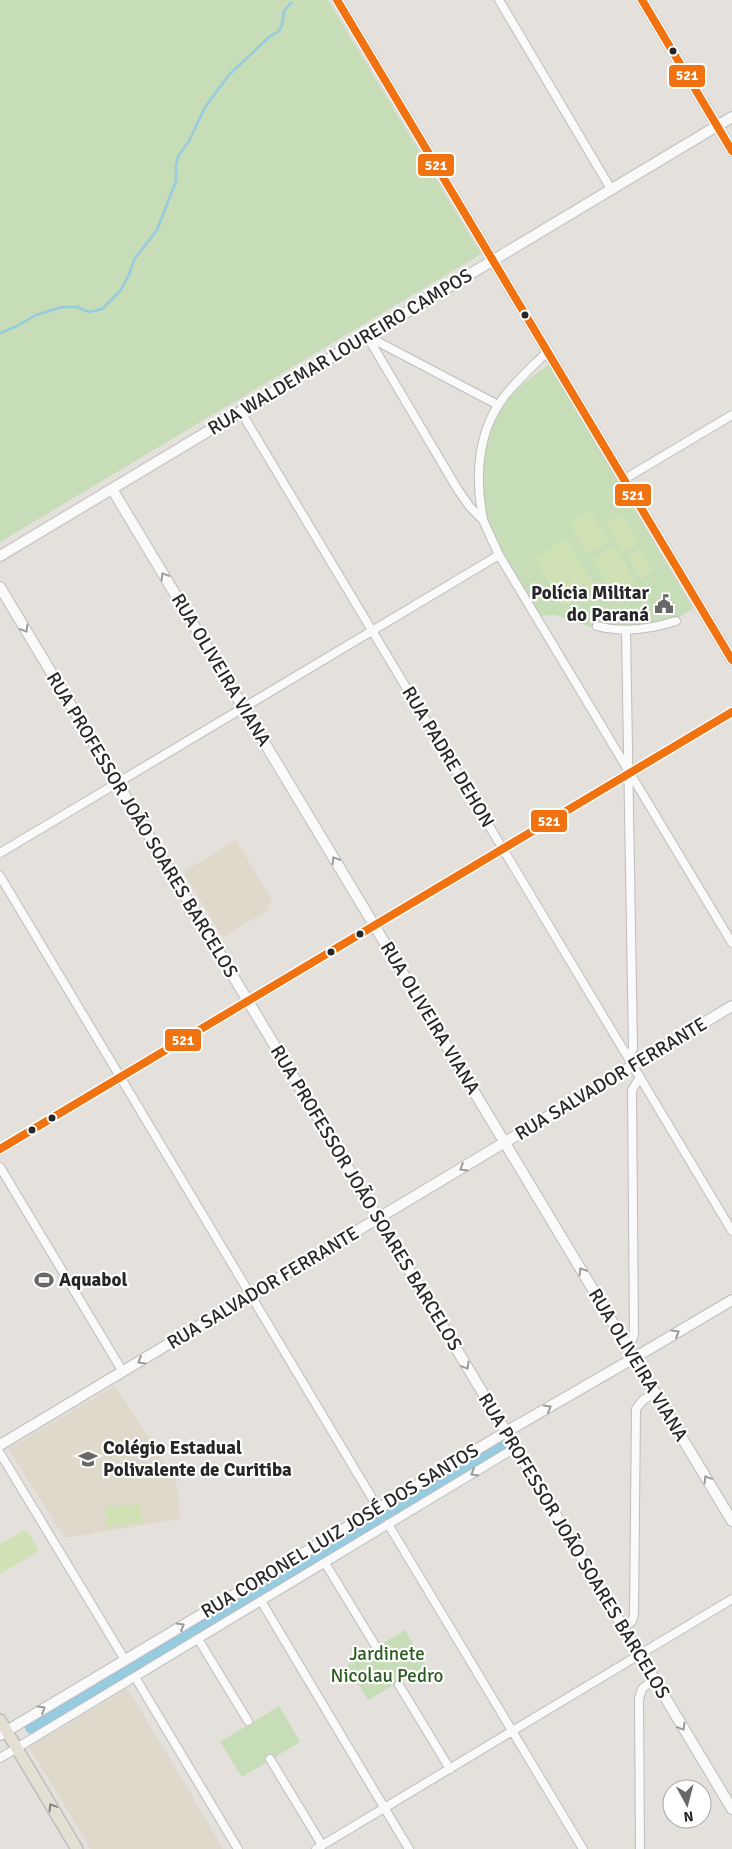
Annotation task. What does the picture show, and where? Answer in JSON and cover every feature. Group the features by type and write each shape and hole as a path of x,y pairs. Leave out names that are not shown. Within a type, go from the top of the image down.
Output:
{"main road":[{"path":"337,0 732,660"},
{"path":"642,0 732,151"},
{"name":"RUA WALDEMAR LOUREIRO CAMPOS","path":"0,556 732,117"},
{"name":"RUA OLIVEIRA VIANA","path":"112,489 732,1521"},
{"name":"RUA PROFESSOR JOÃO SOARES BARCELOS","path":"0,587 732,1809"},
{"name":"RUA SALVADOR FERRANTE","path":"0,1445 505,1143 631,1062 732,1006"},
{"name":"RUA CORONEL LUIZ JOSÉ DOS SANTOS","path":"3,1733 378,1508 732,1300"},
{"path":"0,1720 3,1733 17,1748 78,1849"}],"street":[{"path":"499,0 611,189"},
{"path":"367,336 498,405"},
{"path":"367,336 458,490 470,507 483,520"},
{"path":"547,352 498,405 485,433 480,461 479,494 483,520 499,555 732,943"},
{"name":"RUA PADRE DEHON","path":"241,412 732,1231"},
{"path":"623,480 732,415"},
{"path":"0,853 499,555"},
{"path":"597,626 614,630 626,630 658,626 676,621"},
{"path":"626,630 630,773 633,1048 631,1062"},
{"path":"0,1150 732,712"},
{"path":"0,876 378,1508"},
{"path":"626,1344 632,1340 634,1335 632,1090 640,1076"},
{"path":"0,1167 123,1372"},
{"path":"624,1628 632,1621 634,1614 636,1409 643,1400 655,1393"},
{"name":"RUA CORONEL LUIZ JOSÉ DOS SANTOS","path":"0,1758 515,1448"},
{"path":"0,1453 125,1660"},
{"path":"388,1524 583,1849"},
{"path":"325,1562 375,1645"},
{"path":"270,1759 319,1847 732,1599"},
{"path":"261,1601 409,1849"},
{"path":"198,1639 248,1721"},
{"path":"135,1677 238,1849"},
{"path":"640,1849 639,1699 642,1689 654,1679"},
{"path":"399,1685 450,1768"}],"shaded area":[{"path":"236,840 273,902 267,905 270,909 223,937 183,872"},
{"name":"Colégio Estadual Polivalente de Curitiba","path":"115,1386 176,1480 180,1519 65,1538 8,1449"},
{"path":"127,1688 223,1849 91,1849 29,1747"}],"green space":[{"path":"0,0 328,0 481,254 0,542"},
{"path":"549,365 693,608 676,619 644,626 595,623 593,628 555,615 539,616 491,531 484,497 483,478 488,442 493,425 501,409 512,395 529,379"},
{"path":"590,511 609,542 589,555 569,523"},
{"path":"622,515 639,543 623,552 606,524"},
{"path":"566,539 596,587 563,607 534,558"},
{"path":"615,546 636,581 613,595 592,560"},
{"path":"640,549 653,571 641,578 628,556"},
{"path":"141,1504 143,1522 107,1527 104,1508"},
{"path":"26,1529 39,1551 0,1574 0,1544"},
{"name":"Jardinete Nicolau Pedro","path":"405,1630 426,1666 368,1700 347,1665"},
{"path":"279,1706 300,1742 242,1777 220,1742"}],"waterway":[{"path":"0,333 36,315 62,307 77,307 89,312 102,309 120,291 135,258 157,230 176,181 178,156 189,141 205,107 229,75 269,37 279,31 284,11 291,3"},
{"path":"32,1727 502,1446"}],"transit line":[{"name":"521","path":"337,0 732,660"},
{"name":"521","path":"642,0 732,151"},
{"name":"521","path":"0,1149 732,712"}],"place":[{"name":"Polícia Militar do Paraná","path":"664,604"},
{"name":"Aquabol","path":"44,1280"},
{"name":"Colégio Estadual Polivalente de Curitiba","path":"88,1459"}]}
